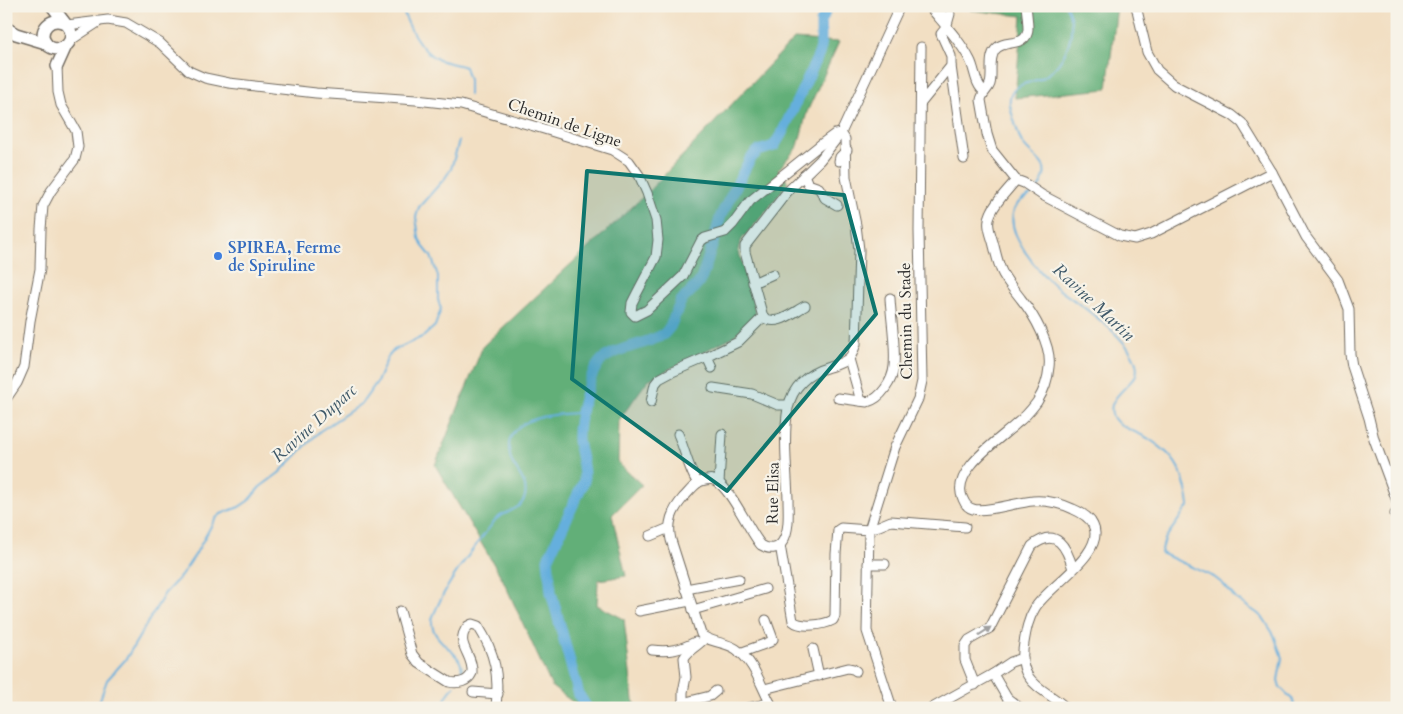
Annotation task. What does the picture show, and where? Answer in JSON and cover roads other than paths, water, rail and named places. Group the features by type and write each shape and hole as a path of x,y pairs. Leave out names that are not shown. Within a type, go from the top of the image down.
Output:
{"main road":[{"path":"46,6 47,27 44,36 57,66"},
{"path":"52,6 70,30 68,43 57,66"},
{"path":"21,35 59,22 66,24"},
{"path":"6,28 57,49 68,43"}],"street":[{"path":"763,317 745,246 787,192 820,160 841,133 900,6"},
{"path":"929,6 970,59 981,89 984,91"},
{"path":"940,6 945,26"},
{"path":"1026,6 1027,35 1023,40 996,48 992,56 990,84 984,91 981,100 986,134 992,150 1016,180 1120,236 1135,239 1151,234 1272,172"},
{"path":"1136,6 1147,52 1157,70 1174,85 1238,118 1272,172 1306,237 1338,280 1349,308 1352,366 1374,439 1397,501"},
{"path":"950,14 941,34 951,56 964,159"},
{"path":"66,24 100,21"},
{"path":"68,43 100,21"},
{"name":"Chemin de Ligne","path":"100,21 118,21 140,30 160,44 189,71 205,78 256,87 461,105 612,150 629,161 639,175 656,220 658,240 656,257 632,303 631,312 635,316 647,310 682,276 701,241 725,232 750,201 820,145 835,134 841,133"},
{"name":"Chemin du Stade","path":"892,708 867,631 869,529 894,447 918,399 922,381 919,231 920,47"},
{"path":"6,399 17,383 24,367 40,269 43,206 51,191 75,159 78,147 76,131 61,105 57,66"},
{"path":"921,103 951,66"},
{"path":"841,133 846,139 846,177 859,250 861,329 849,358 861,401"},
{"path":"839,161 840,156 847,150"},
{"path":"804,175 808,184 819,188 825,198 837,205"},
{"path":"1016,180 992,210 989,219 989,229 1002,274 1034,318 1047,348 1050,359 1047,382 1038,400 1019,422 976,459 962,478 960,488 961,497 966,505 972,509 979,510 1022,502 1043,501 1062,504 1076,510 1092,523 1095,536 1090,549 1073,569 1043,597 1035,607 1027,624 1023,658 1028,678 1066,708"},
{"path":"753,283 773,274"},
{"path":"838,398 871,401 882,392 894,368 890,298"},
{"path":"763,317 773,321 781,320 805,306"},
{"path":"651,402 659,379 738,342 763,317"},
{"path":"707,357 712,368"},
{"name":"Rue Elisa","path":"719,483 731,497 761,546 767,549 774,549 780,545 784,539 788,519 786,426 789,405 796,388 810,374 844,362 849,358"},
{"path":"713,388 752,394 778,404 789,405"},
{"path":"678,434 692,474 698,483"},
{"path":"704,639 697,627 669,528 670,519 678,504 698,483 709,480 719,483 722,434"},
{"path":"780,545 794,622 798,625 828,622 833,620 835,616 836,554 838,530 841,528 869,529 891,521 965,528"},
{"path":"650,536 669,528"},
{"path":"975,685 965,660 966,646 969,640 990,628 1032,546 1043,539 1057,540 1065,546 1073,569"},
{"path":"868,564 885,564"},
{"path":"686,589 739,579"},
{"path":"639,611 691,606 765,589"},
{"path":"400,610 410,649 416,659 449,682 458,683 470,677 472,673 471,660 462,639 468,626 472,624 478,626 495,662 498,678 496,708"},
{"path":"740,653 770,642 773,639 766,620"},
{"path":"704,639 700,644 691,649 684,658 686,677 682,706 710,696 716,691"},
{"path":"652,650 679,650 704,639 724,643 740,653 754,669 770,706 747,708"},
{"path":"813,649 819,676"},
{"path":"932,708 975,685 1011,662 1023,658"},
{"path":"764,689 848,668 856,671"},
{"path":"993,674 1007,698 1020,708"},
{"path":"473,692 498,694"}],"waterway":[{"name":"Ravine Duparc","path":"401,6 415,37 432,56 439,60 465,67 469,80 469,95"},
{"path":"716,232 721,215 750,159 758,151 774,146 782,133 819,54 821,47 821,22 828,6"},
{"name":"Ravine Martin","path":"1037,190 1042,181 1044,168 1042,163 1022,143 1011,112 1010,98 1013,91 1017,88 1025,83 1040,79 1052,71 1064,55 1071,35 1070,15 1066,6"},
{"name":"Ravine Duparc","path":"97,708 107,680 126,659 165,593 181,576 215,519 221,514 239,507 248,501 260,487 279,473 320,431 362,403 377,382 388,357 394,350 424,336 435,326 441,309 438,300 438,276 431,256 419,238 416,217 419,207 451,169 459,141"},
{"name":"Ravine Martin","path":"1034,193 1016,206 1013,216 1018,240 1034,264 1053,284 1109,328 1131,352 1136,364 1136,375 1114,401 1112,405 1114,418 1124,427 1149,439 1163,449 1172,458 1182,477 1189,505 1165,539 1161,553 1214,577 1236,599 1264,619 1274,635 1282,658 1278,680 1280,687 1293,700 1295,708"},
{"path":"587,708 579,695 551,592 548,559 584,481 578,432 585,396 593,372 604,358 618,351 657,338 670,327 681,301 698,284 702,277 714,240"},
{"path":"460,678 462,669 460,662 437,636 433,629 432,620 450,582 496,519 517,507 523,501 526,491 525,487 510,455 509,445 512,435 518,427 538,418 581,413"},
{"path":"443,708 446,697 454,686"}],"place":[{"name":"SPIREA, Ferme de Spiruline","path":"218,256"}]}
